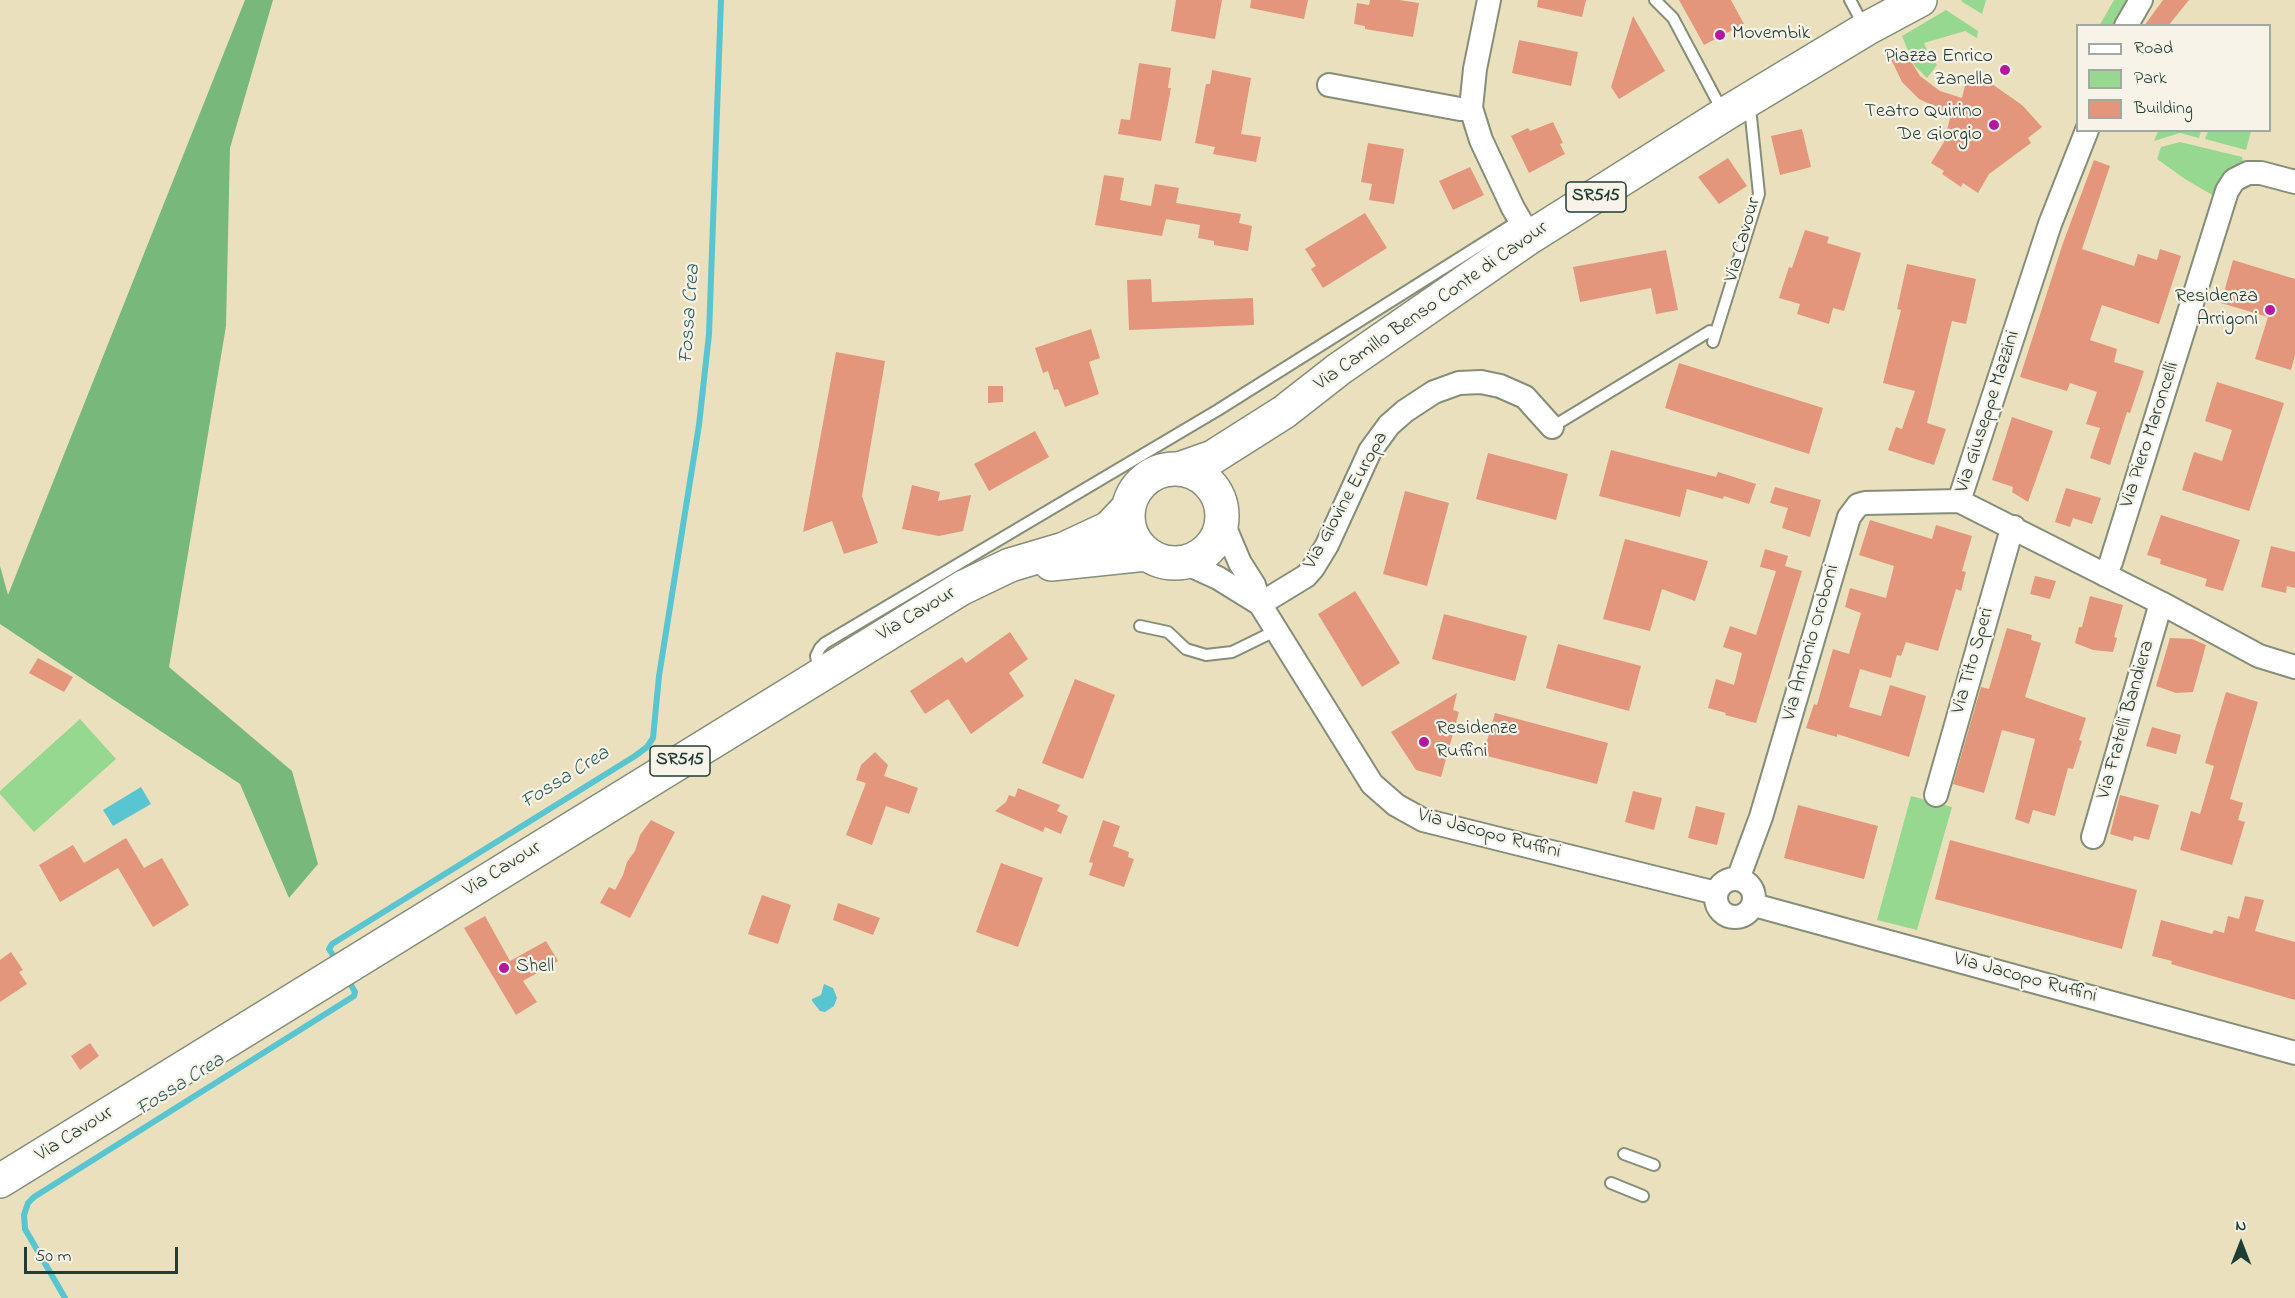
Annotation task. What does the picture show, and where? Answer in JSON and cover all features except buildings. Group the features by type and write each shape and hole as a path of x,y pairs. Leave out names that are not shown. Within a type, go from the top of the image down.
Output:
{"main road":[{"name":"Via Camillo Benso Conte di Cavour","path":"1284,412 1525,229 1866,29 1920,0"},
{"name":"SR515","path":"1179,469 1213,457 1284,412"},
{"name":"SR515","path":"1221,512 1233,465 1284,412"},
{"path":"1179,469 1193,472 1204,478 1214,489 1221,512 1218,537 1210,549 1199,558 1185,563 1172,564 1158,561 1137,545 1131,534 1128,508 1132,495 1141,483 1165,470 1179,469"},
{"name":"Via Cavour","path":"0,1181 962,588 1010,565 1064,549 1109,528 1128,508"},
{"name":"Via Cavour","path":"1010,565 1060,563 1146,554"}],"street":[{"path":"1489,0 1475,69 1471,108 1481,141 1525,229"},
{"path":"2127,24 2141,0"},
{"path":"1329,85 1460,109 1471,108"},
{"name":"Via Giuseppe Mazzini","path":"2086,135 2050,225 1959,501 2105,574 2259,656 2295,668"},
{"name":"Via Piero Maroncelli","path":"2105,574 2111,562 2227,191 2234,180 2248,173 2261,173 2295,182"},
{"name":"Via Giovine Europa","path":"1260,604 1306,576 1313,568 1327,545 1371,451 1389,425 1404,411 1434,393 1459,383 1481,382 1500,386 1525,397 1552,427"},
{"name":"Via Antonio Oroboni","path":"1738,879 1761,817 1849,517 1858,505 1865,502 1959,501"},
{"name":"Via Jacopo Ruffini","path":"1221,512 1240,563 1254,585 1260,604 1372,784 1404,811 1423,820 1716,893"},
{"name":"Via Tito Speri","path":"1935,795 2014,527"},
{"name":"Via Jacopo Ruffini","path":"1185,563 1218,578 1260,604"},
{"name":"Via Fratelli Bandiera","path":"2093,837 2161,603"},
{"path":"1738,879 1748,883 1753,890 1754,905 1745,916 1730,917 1718,908 1716,893 1726,881 1738,879"},
{"name":"Via Jacopo Ruffini","path":"1754,905 2295,1053"}],"lane":[{"name":"Via Cavour","path":"1655,0 1673,18 1733,109 1751,117 1759,194 1712,336"},
{"path":"1850,0 1866,29"},
{"path":"820,674 816,657 820,648 825,644 1525,229"},
{"name":"Via Giovine Europa","path":"1552,427 1712,336"},
{"path":"1140,626 1168,632 1186,649 1206,655 1232,652 1277,630"},
{"path":"1624,1154 1654,1165"},
{"path":"1611,1183 1643,1197"}],"green space":[{"path":"245,0 273,0 230,148 226,326 169,667 292,771 318,864 289,898 240,784 0,624 0,566 8,595"},
{"path":"1986,0 1982,14 1961,1"},
{"path":"2114,0 2132,0 2118,24 2100,24"},
{"path":"1946,10 1978,31 1977,38 1965,31 1924,43 1929,55 1937,65 1927,78 1914,65 1902,36"},
{"path":"2157,132 2201,132 2199,138 2180,133 2154,141"},
{"path":"2207,132 2251,132 2246,150 2205,139"},
{"path":"2180,142 2242,157 2243,163 2234,166 2225,174 2214,196 2157,159 2161,147"},
{"path":"80,719 116,759 34,832 0,794 0,791"},
{"path":"1911,796 1952,807 1917,930 1877,920"}],"water":[{"path":"141,787 151,804 113,826 103,810"},
{"path":"824,984 833,988 837,998 834,1006 825,1012 820,1011 812,1001 821,995"}],"waterway":[{"name":"Fossa Crea","path":"337,962 329,949 332,944 635,756 647,747 653,738 659,676 699,425 709,334 721,0"},
{"name":"Fossa Crea","path":"65,1298 25,1229 24,1215 28,1203 34,1197 354,996 355,992 347,978"}],"place":[{"name":"Movembik","path":"1720,35"},
{"name":"Piazza Enrico Zanella","path":"2005,70"},
{"name":"Teatro Quirino De Giorgio","path":"1994,125"},
{"name":"Residenza Arrigoni","path":"2270,310"},
{"name":"Residenze Ruffini","path":"1424,742"},
{"name":"Shell","path":"504,968"}]}
